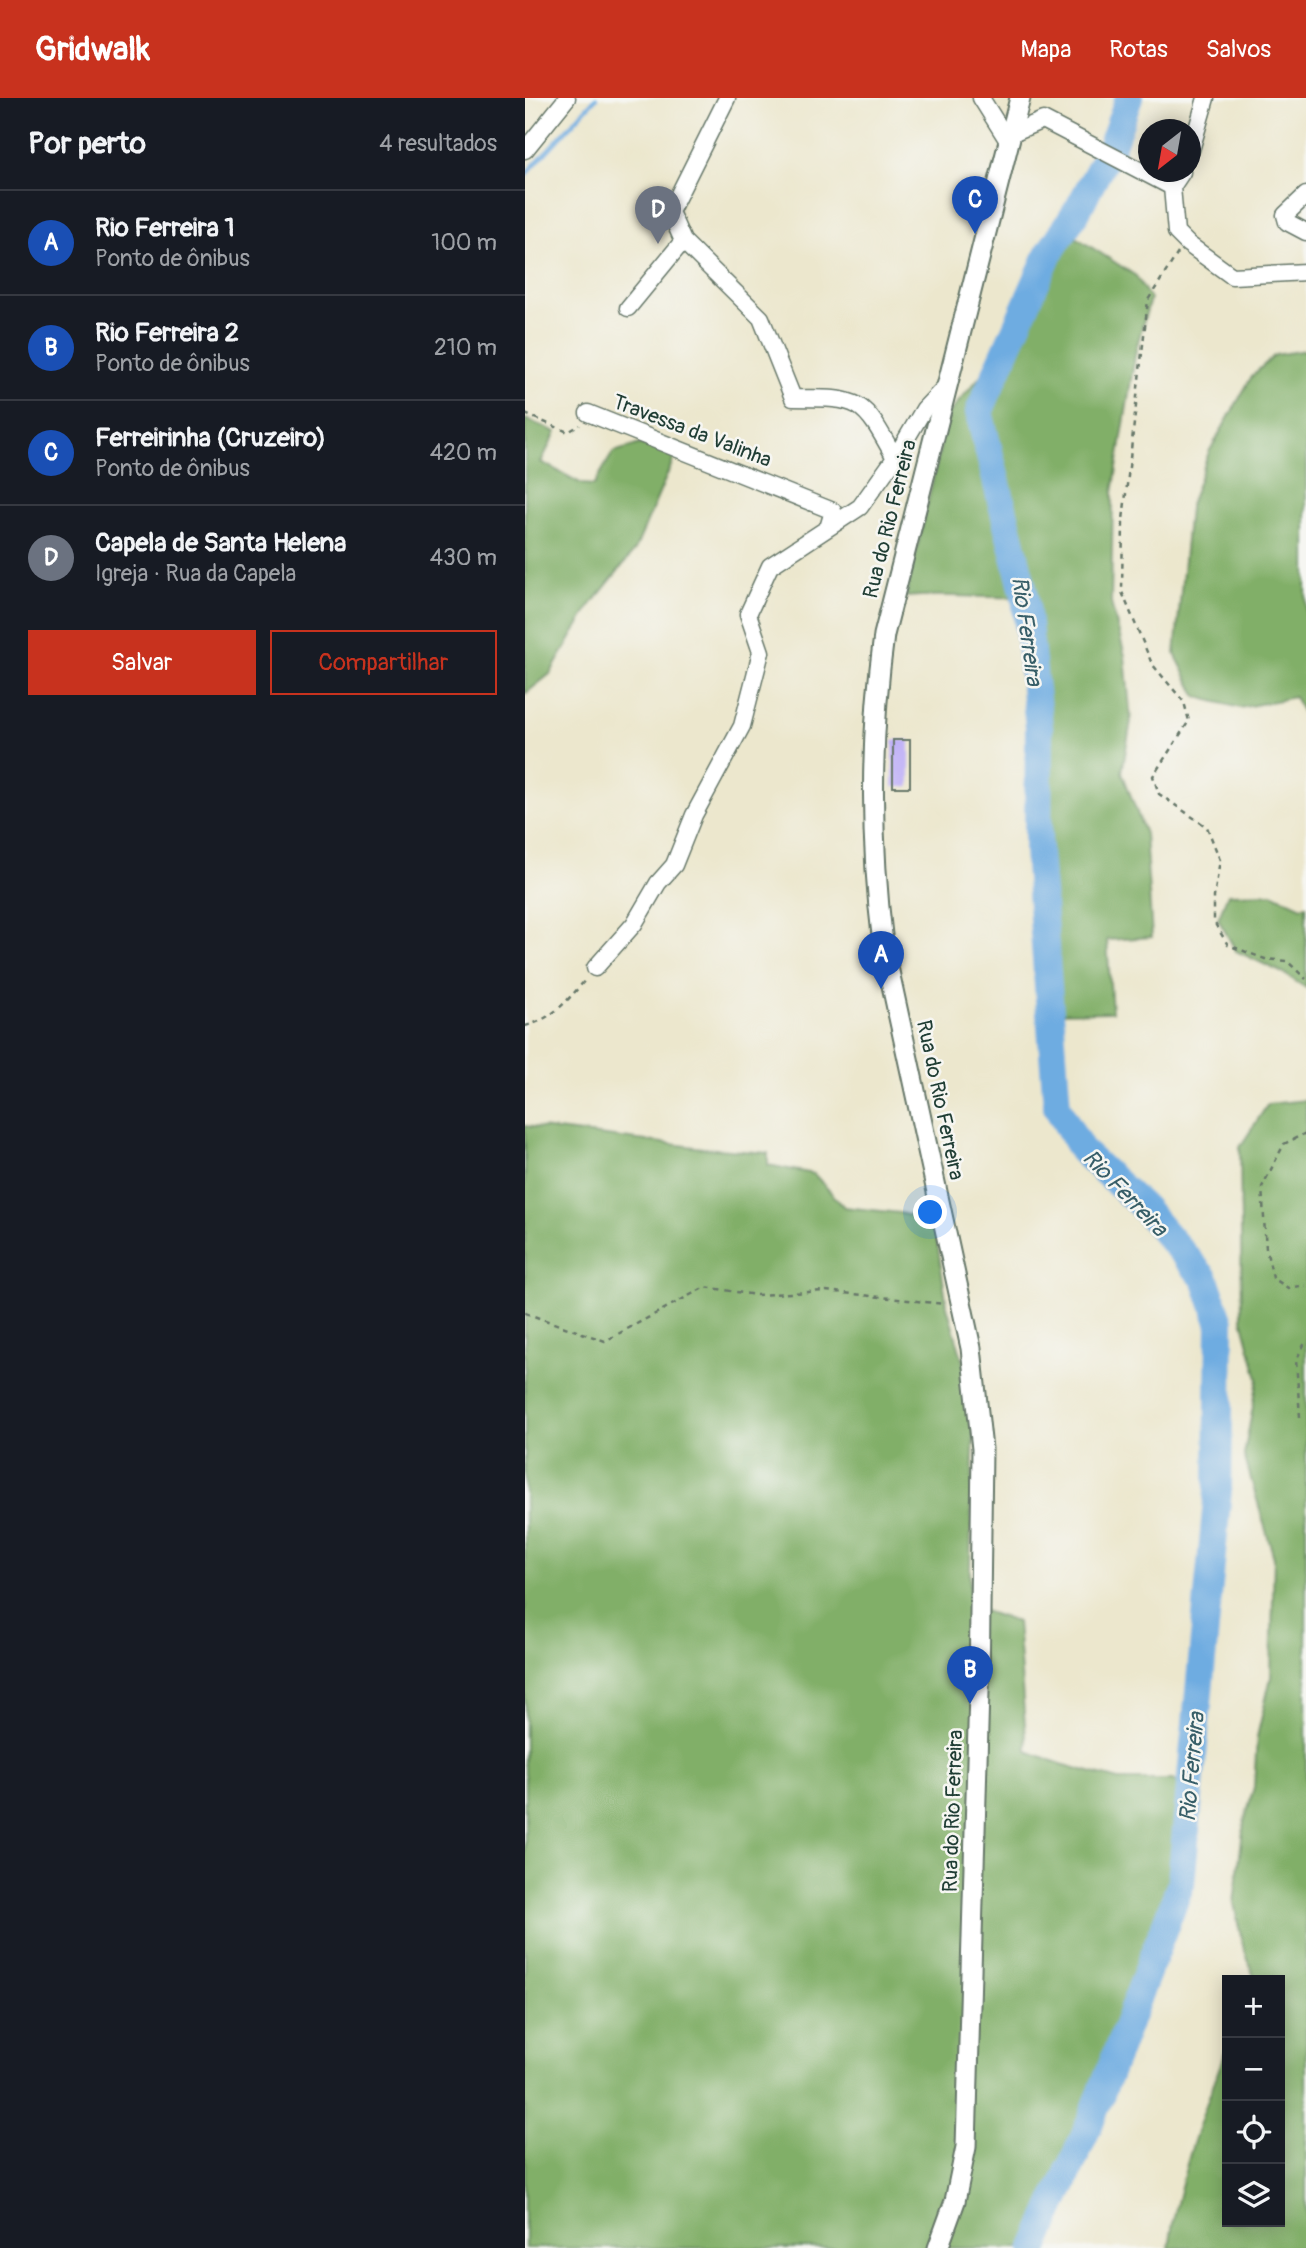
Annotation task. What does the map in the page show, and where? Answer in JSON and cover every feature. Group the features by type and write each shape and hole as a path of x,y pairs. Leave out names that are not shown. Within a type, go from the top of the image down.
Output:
{"street":[{"path":"525,150 567,98"},
{"path":"727,98 670,212 683,241 761,318 793,398 843,398 870,413 895,458"},
{"path":"981,98 1009,138 1043,120 1172,187"},
{"name":"Rua do Rio Ferreira","path":"938,2248 955,2201 965,2147 979,1691 982,1449 971,1348 883,944 875,877 871,788 875,697 884,635 1020,98"},
{"path":"1200,119 1206,98"},
{"path":"1175,182 1172,187 1176,232 1232,276 1306,272"},
{"path":"1306,195 1285,215 1287,222 1306,232"},
{"path":"628,308 683,241"},
{"path":"595,968 633,924 658,883 674,865 694,814 742,726 761,652 748,614 770,566 860,507 895,458 924,409 946,386"},
{"name":"Travessa da Valinha","path":"588,414 833,511 828,528"}],"path":[{"path":"1185,241 1148,300 1123,520 1122,592 1152,664 1184,702 1189,721 1153,776 1159,794 1207,827 1220,860 1214,897 1215,922 1228,945 1265,959 1287,961 1306,979"},
{"name":"Travessa da Valinha","path":"525,414 568,432 580,426 588,414"},
{"path":"525,1026 544,1021 564,1005 595,968"},
{"path":"1306,1133 1284,1144 1262,1187 1266,1249 1273,1278 1288,1288 1306,1285"},
{"path":"525,1312 605,1341 705,1287 756,1295 826,1292 961,1306"},
{"path":"1300,1417 1296,1360 1306,1341"}],"green space":[{"path":"1071,234 1136,276 1150,299 1136,349 1113,493 1111,603 1125,656 1131,721 1122,772 1145,834 1152,937 1107,940 1112,1012 1043,1013 1046,981 1035,741 1044,670 1036,596 906,597 948,414 979,378"},
{"path":"1306,350 1306,718 1294,697 1240,708 1197,697 1175,654 1189,508 1209,452 1252,376 1275,355"},
{"path":"525,419 556,432 541,462 582,484 594,485 613,452 640,444 676,454 635,550 589,607 550,674 525,694"},
{"path":"1272,893 1302,907 1306,905 1306,988 1283,973 1236,951 1218,919 1228,894"},
{"path":"1306,1100 1306,2248 1169,2248 1185,2171 1222,2061 1222,2227 1285,2227 1285,1975 1253,1975 1242,1942 1234,1903 1244,1822 1254,1787 1257,1737 1271,1677 1274,1558 1244,1455 1258,1379 1242,1319 1240,1147 1268,1104"},
{"path":"525,1126 703,1148 768,1153 768,1165 814,1174 844,1207 900,1213 941,1224 937,1241 947,1306 963,1362 974,1420 969,1606 1017,1622 1027,1751 1061,1764 1119,1780 1172,1780 1201,1792 1196,1830 1164,1936 1143,1973 1146,2002 1119,2071 1078,2140 1058,2197 1055,2218 1036,2234 1033,2248 525,2248"}],"building":[{"path":"893,740 910,740 910,787 893,787"}],"waterway":[{"path":"525,175 596,98"},
{"name":"Rio Ferreira","path":"1035,2248 1091,2120 1181,1883 1218,1490 1220,1322 1205,1279 1142,1206 1082,1151 1057,1107 1038,851 1039,727 1025,596 979,412 1048,255 1078,209 1112,145 1129,98"}],"place":[{"name":"Ferreirinha (Cruzeiro)","path":"975,234"},
{"name":"Capela de Santa Helena","path":"658,244"},
{"name":"Rio Ferreira 1","path":"881,989"},
{"name":"Rio Ferreira 2","path":"970,1704"}]}
